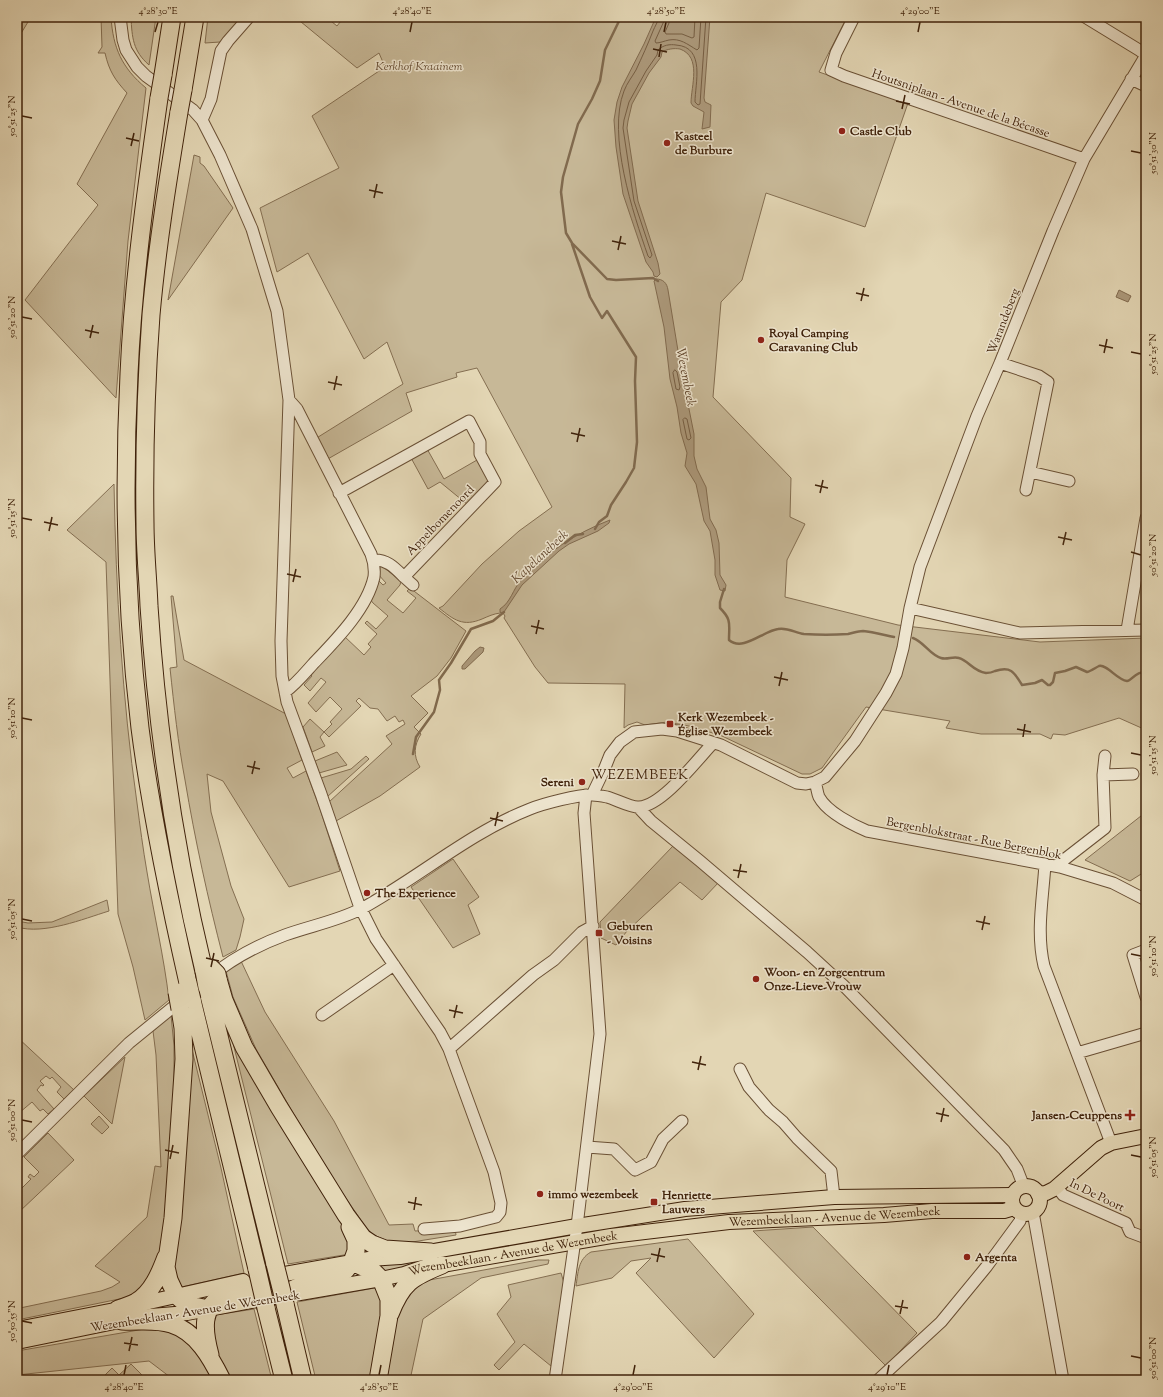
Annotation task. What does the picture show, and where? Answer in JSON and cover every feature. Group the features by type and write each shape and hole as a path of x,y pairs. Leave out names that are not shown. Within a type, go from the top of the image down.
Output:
{"highway":[{"path":"172,17 146,191 133,308 127,417 127,528 132,650 140,728 150,794 178,940 184,996 184,1059 173,1218 166,1267 169,1280 176,1295 184,1302 209,1309"},
{"path":"195,17 165,195 152,312 146,421 145,526 152,648 160,728 182,870 208,972 274,1270 284,1380"},
{"path":"208,972 224,1000 244,1047 278,1107 346,1215 363,1238 372,1244 386,1249 431,1252"},
{"path":"184,996 257,1269 276,1303 303,1380"},
{"path":"276,1303 305,1285 336,1278 342,1274 352,1262 356,1251 356,1240 346,1215"},
{"path":"120,1315 141,1299 153,1284 168,1253"},
{"path":"352,1262 370,1270 380,1279 389,1299 389,1316 378,1380"},
{"path":"389,1316 396,1298 409,1282 419,1275 442,1265"},
{"path":"222,1380 210,1356 204,1333 205,1320 209,1309 216,1300 227,1293 256,1286 265,1281 274,1270"},
{"path":"120,1315 171,1324 190,1335 210,1356"}],"main road":[{"path":"1021,1203 1039,1204 1038,1194 1046,1193 1057,1187 1101,1148 1111,1143 1146,1136"},
{"name":"Wezembeeklaan - Avenue de Wezembeek","path":"17,1342 120,1315 135,1306 274,1270 400,1257 685,1209 834,1197 1021,1203"},
{"name":"Wezembeeklaan - Avenue de Wezembeek","path":"17,1329 120,1315 139,1317 276,1303 302,1293 404,1274 424,1267 646,1231 728,1222 932,1212 1004,1211 1021,1203"}],"street":[{"path":"120,17 126,50 137,67 146,76 192,109 202,120 220,156 252,229 277,311 289,400 281,641 282,671 285,692 292,717 321,794 360,909 376,939 440,1032 449,1049 491,1163 500,1196 501,1206 499,1215 496,1217 460,1226 424,1229"},
{"path":"202,120 211,99 221,51 249,17"},
{"name":"Houtsniplaan - Avenue de la Bécasse","path":"854,17 836,53 831,70 844,76 1084,159"},
{"path":"1085,17 1146,55"},
{"name":"Warandeberg","path":"815,782 825,777 855,741 886,693 896,674 903,648 917,577 927,546 977,416 1000,363 1035,273 1084,159 1146,55"},
{"path":"1131,79 1146,86"},
{"path":"1000,363 1039,376 1048,382 1026,490"},
{"path":"285,692 292,687 332,643 364,602 374,578 375,567 340,493 297,409 289,400"},
{"name":"Appelbomenoord","path":"340,493 468,421 480,442 480,454 495,482 404,577"},
{"path":"1030,472 1070,481"},
{"path":"1127,630 1146,518"},
{"path":"373,560 381,559 388,563 413,585"},
{"path":"910,608 1020,633 1146,630"},
{"path":"555,1380 577,1226 600,1034 584,813 589,795 604,770 615,747 634,732 647,730 670,729 713,742 797,783 806,784 815,782"},
{"path":"638,807 657,801 713,742"},
{"path":"1056,866 1105,828 1103,775 1105,756"},
{"path":"1103,775 1132,774"},
{"name":"Bergenblokstraat - Rue Bergenblok","path":"815,782 819,797 828,807 851,824 867,831 1056,866 1113,883 1146,900"},
{"path":"17,1154 129,1043 223,966 246,951 284,935 360,909 482,833 531,808 589,795 606,797 638,807 651,821 801,947 844,986 1004,1150 1017,1169 1021,1203 1063,1380"},
{"path":"1045,864 1039,927 1041,953 1044,966 1111,1143"},
{"path":"449,1049 533,975 554,960 582,932 593,926"},
{"path":"1146,950 1133,955 1146,997"},
{"path":"322,1015 394,965"},
{"path":"1077,1053 1146,1032"},
{"path":"740,1069 749,1087 769,1110 783,1122 831,1171 834,1197"},
{"path":"587,1147 614,1149 635,1170 651,1162 663,1139 682,1121"},
{"name":"In De Poort","path":"1057,1187 1063,1195 1126,1223 1130,1232 1146,1238"},
{"path":"878,1380 941,1322 987,1266 1020,1221 1021,1203"}],"green space":[{"path":"17,17 31,17 17,40"},
{"path":"101,17 111,17 114,38 120,57 131,73 146,88 128,241 116,398 25,300 98,205 77,184 127,93 113,75 108,65 105,53 98,53 102,47"},
{"path":"131,17 156,17 149,65 140,55 134,44"},
{"path":"208,17 242,17 220,42 205,43"},
{"name":"Kerkhof Kraainem","path":"295,17 326,17 337,26 344,17 847,17 819,72 908,103 865,227 766,193 742,280 721,302 713,397 791,478 790,517 805,524 787,560 785,597 898,625 1040,642 1146,638 1146,730 1119,718 1065,735 1053,734 1051,739 1040,734 981,734 946,728 950,721 866,707 822,768 810,774 802,774 722,736 694,727 667,722 645,725 637,722 624,728 625,684 548,683 535,667 504,618 505,616 503,613 506,606 500,613 469,622 454,619 439,608 443,606 482,564 519,531 552,507 477,368 456,373 457,377 406,393 412,411 326,460 315,439 403,384 387,342 364,359 308,253 277,272 260,208 339,168 312,116 385,67 379,53 357,68"},
{"path":"194,155 200,157 200,163 204,166 233,208 168,300"},
{"path":"426,447 444,479 477,460 488,480 488,483 468,505 440,482 428,489 410,456"},
{"path":"114,484 118,604 127,724 143,846 169,1000 145,1020 133,967 118,914 106,562 67,530"},
{"path":"380,566 383,567 401,581 400,585 387,600 403,613 416,598 407,591 410,588 466,631 451,658 437,676 411,696 428,713 414,727 421,734 415,750 416,759 420,767 380,796 336,821 329,802 392,744 386,736 405,724 403,720 399,722 395,716 387,721 378,709 370,708 359,698 356,701 361,706 329,737 324,732 332,724 330,722 342,709 330,697 316,712 308,703 326,682 321,678 310,691 304,685 312,676 309,673 344,636 364,655 371,647 368,644 377,634 365,623 367,621 376,629 388,616 370,599 376,578 383,585 386,583 377,573"},
{"path":"171,596 173,596 184,660 286,714 302,760 287,768 293,778 306,771 340,871 289,887 223,781 207,774 211,812 231,886 244,919 236,950 223,957 197,847 178,738 170,668 177,667"},
{"path":"310,719 324,732 320,737 325,746 312,752 303,727"},
{"path":"337,752 347,765 319,773 315,761"},
{"path":"366,756 369,759 327,797 321,778 351,769"},
{"path":"1146,812 1146,871 1130,881 1085,860"},
{"path":"673,846 719,882 702,900 680,882 627,931 616,945 601,938 600,922"},
{"path":"453,859 479,897 468,905 480,934 453,948 411,887"},
{"path":"107,900 109,911 76,922 51,928 28,929 17,927 17,921 28,923 52,922"},
{"path":"241,961 265,1012 334,1121 389,1225 413,1224 415,1231 455,1229 456,1235 406,1243 390,1242 374,1235 367,1229 339,1188 256,1049 233,997 226,971"},
{"path":"171,1015 174,1046 174,1096 165,1222 162,1245 154,1273 134,1296 17,1320 17,1295 20,1308 101,1291 120,1282 95,1266 147,1217 155,1166 161,1167 156,1055 153,1031"},
{"path":"186,1025 221,1168 244,1273 177,1288 173,1271"},
{"path":"229,1027 348,1231 350,1254 288,1264"},
{"path":"17,1037 74,1090 64,1099 57,1092 61,1087 52,1077 50,1079 46,1076 40,1081 44,1085 41,1085 37,1090 54,1109 48,1114 43,1109 40,1111 32,1102 19,1113 17,1111"},
{"path":"125,1057 112,1124 84,1096"},
{"path":"99,1116 109,1127 102,1134 91,1124"},
{"path":"48,1133 74,1160 19,1212 17,1209 17,1193 31,1179 28,1177 30,1174 34,1177 39,1172 24,1157"},
{"path":"813,1227 917,1333 886,1366 753,1231"},
{"path":"548,1234 545,1242 380,1272 372,1266"},
{"path":"688,1239 754,1314 714,1358 636,1273 651,1258 631,1261 612,1278 576,1286 581,1262 583,1258 591,1252"},
{"path":"538,1260 549,1260 548,1264 481,1278 423,1319 410,1380 386,1380 397,1317 409,1289 424,1281"},
{"path":"561,1273 564,1283 551,1366 524,1344 499,1370 494,1365 515,1342 497,1314 511,1297 508,1285"},
{"path":"380,1287 383,1294 373,1380 316,1380 297,1302"},
{"path":"254,1309 272,1380 230,1380 213,1346 209,1316"},
{"path":"156,1327 190,1340 213,1380 172,1380 149,1361 17,1375 17,1351"},
{"path":"131,1364 147,1380 100,1380 112,1368 119,1375"}],"water":[{"path":"656,17 710,17 704,98 705,102 711,105 710,127 702,129 704,112 693,106 691,103 694,73 693,65 691,58 687,53 680,49 668,49 662,52 661,57 649,73 632,104 627,128 638,201 658,263 660,274 657,277 654,276 646,262 623,194 616,147 614,120 617,102 622,87"},
{"path":"656,279 666,283 694,434 694,456 697,469 706,487 710,519 716,530 719,543 720,575 726,585 725,591 720,590 715,575 715,560 710,531 704,521 696,484 685,466 687,453 681,433 677,407 670,379 664,327 654,281"},
{"path":"1119,290 1131,296 1128,302 1116,297"},
{"path":"610,520 609,523 598,531 569,544 559,551 522,585 504,612 500,612 500,609 507,603 521,580 540,561 573,538"},
{"path":"480,647 484,648 483,652 465,669 462,669 462,666"}],"waterway":[{"name":"Wezembeek","path":"621,17 605,50 600,81 578,124 563,177 561,192 566,233 572,243 607,279 653,278 658,281"},
{"name":"Kapelanebeek","path":"572,244 590,297 602,318 607,311 636,357 635,381 637,442 634,468 611,505 607,516 599,522 595,529"},
{"name":"Kapelanebeek","path":"565,543 575,535 583,534"},
{"name":"Wezembeek","path":"724,589 720,602 720,608 728,619 729,640 735,643 740,644 747,642 778,629 788,629 804,634 826,635 848,634 863,631 894,637"},
{"name":"Kapelanebeek","path":"413,754 416,737 434,712 440,690 439,680 471,629 493,621 504,612"},
{"name":"Wezembeek","path":"913,638 937,656 943,658 954,657 962,659 982,672 987,673 1005,669 1012,671 1022,685 1035,683 1042,680 1050,685 1053,682 1055,673 1076,667 1087,672 1102,666 1123,680 1127,681 1129,681 1136,674 1146,672"}],"place":[{"name":"Castle Club","path":"842,131"},
{"name":"Kasteel de Burbure","path":"667,143"},
{"name":"Royal Camping Caravaning Club","path":"761,340"},
{"name":"Kerk Wezembeek - Église Wezembeek","path":"670,724"},
{"name":"Sereni","path":"582,782"},
{"name":"The Experience","path":"367,893"},
{"name":"Geburen - Voisins","path":"599,933"},
{"name":"Woon- en Zorgcentrum Onze-Lieve-Vrouw","path":"756,979"},
{"name":"Jansen-Ceuppens","path":"1130,1115"},
{"name":"immo wezembeek","path":"540,1194"},
{"name":"Henriette Lauwers","path":"654,1202"},
{"name":"Argenta","path":"967,1257"}],"district":[{"name":"WEZEMBEEK","path":"640,774"}]}
